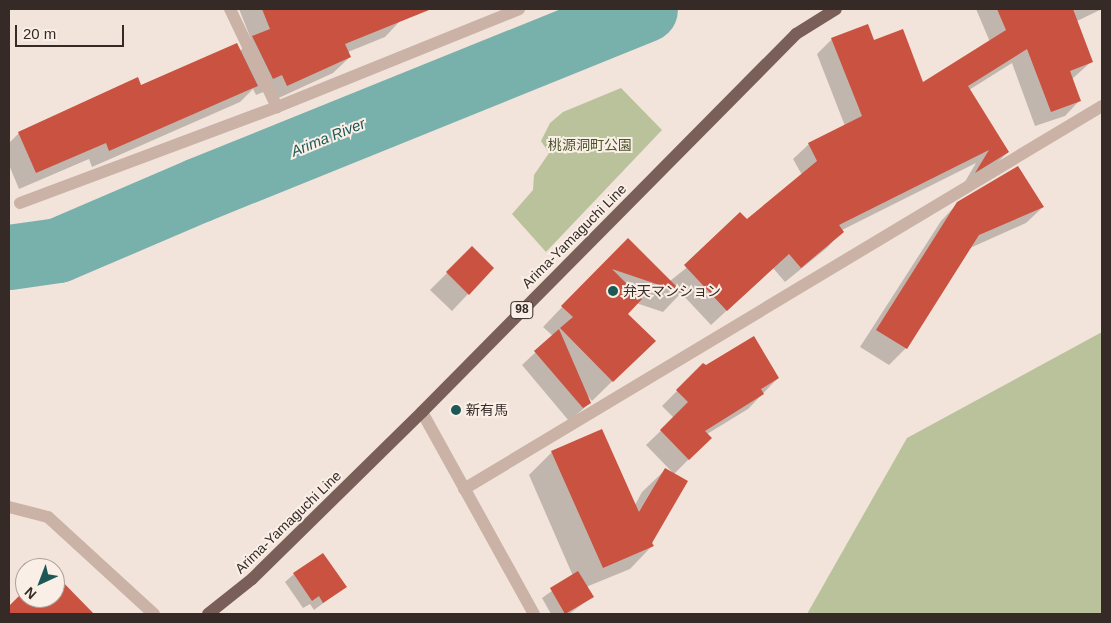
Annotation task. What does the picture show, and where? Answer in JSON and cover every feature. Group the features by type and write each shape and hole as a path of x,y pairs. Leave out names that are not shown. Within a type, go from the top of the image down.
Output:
{"main road":[{"name":"Arima-Yamaguchi Line","path":"208,614 252,579 422,412 796,34 836,9"}],"street":[{"path":"230,9 277,107"},
{"path":"20,203 277,107 519,9"},
{"path":"464,489 1102,106"},
{"path":"422,412 534,614"},
{"path":"9,507 48,517 154,614"}],"green space":[{"name":"桃源洞町公園","path":"621,88 662,130 546,252 512,214 533,190 534,175 549,153 541,141 550,123 563,112"},
{"path":"1102,332 1102,614 807,614 907,438"}],"building":[{"path":"262,9 429,10 345,44 351,57 287,86 282,75 273,79 252,36 270,29"},
{"path":"997,9 1073,9 1093,62 1070,71 1081,101 1051,112 1027,49 968,86 1009,152 975,173 989,150 839,225 844,232 801,268 789,254 727,311 684,265 740,212 747,219 817,161 808,143 862,116 831,38 868,24 874,40 903,29 923,82 1006,30"},
{"path":"237,43 258,86 109,151 106,143 36,173 18,132 138,77 141,85"},
{"path":"1018,166 1044,207 979,235 907,349 876,330 957,202"},
{"name":"弁天マンション","path":"628,238 683,293 612,269 642,299 628,314 656,341 613,382 560,328 573,317 561,306"},
{"path":"472,246 494,268 469,295 446,272"},
{"path":"559,329 591,403 583,408 534,351"},
{"path":"754,336 779,378 761,389 764,394 705,431 712,438 689,460 660,430 688,402 676,390 703,363 706,365"},
{"path":"602,429 639,512 665,468 688,481 652,543 654,546 603,568 551,451"},
{"path":"323,553 347,587 323,603 319,596 312,601 293,573"},
{"path":"578,571 594,597 565,614 550,588"},
{"path":"65,584 94,614 9,614 9,606 15,600 15,608 65,608"}],"waterway":[{"name":"Arima River","path":"9,257 58,250 198,190 645,9"}],"place":[{"name":"弁天マンション","path":"613,291"},
{"name":"新有馬","path":"456,410"}]}
